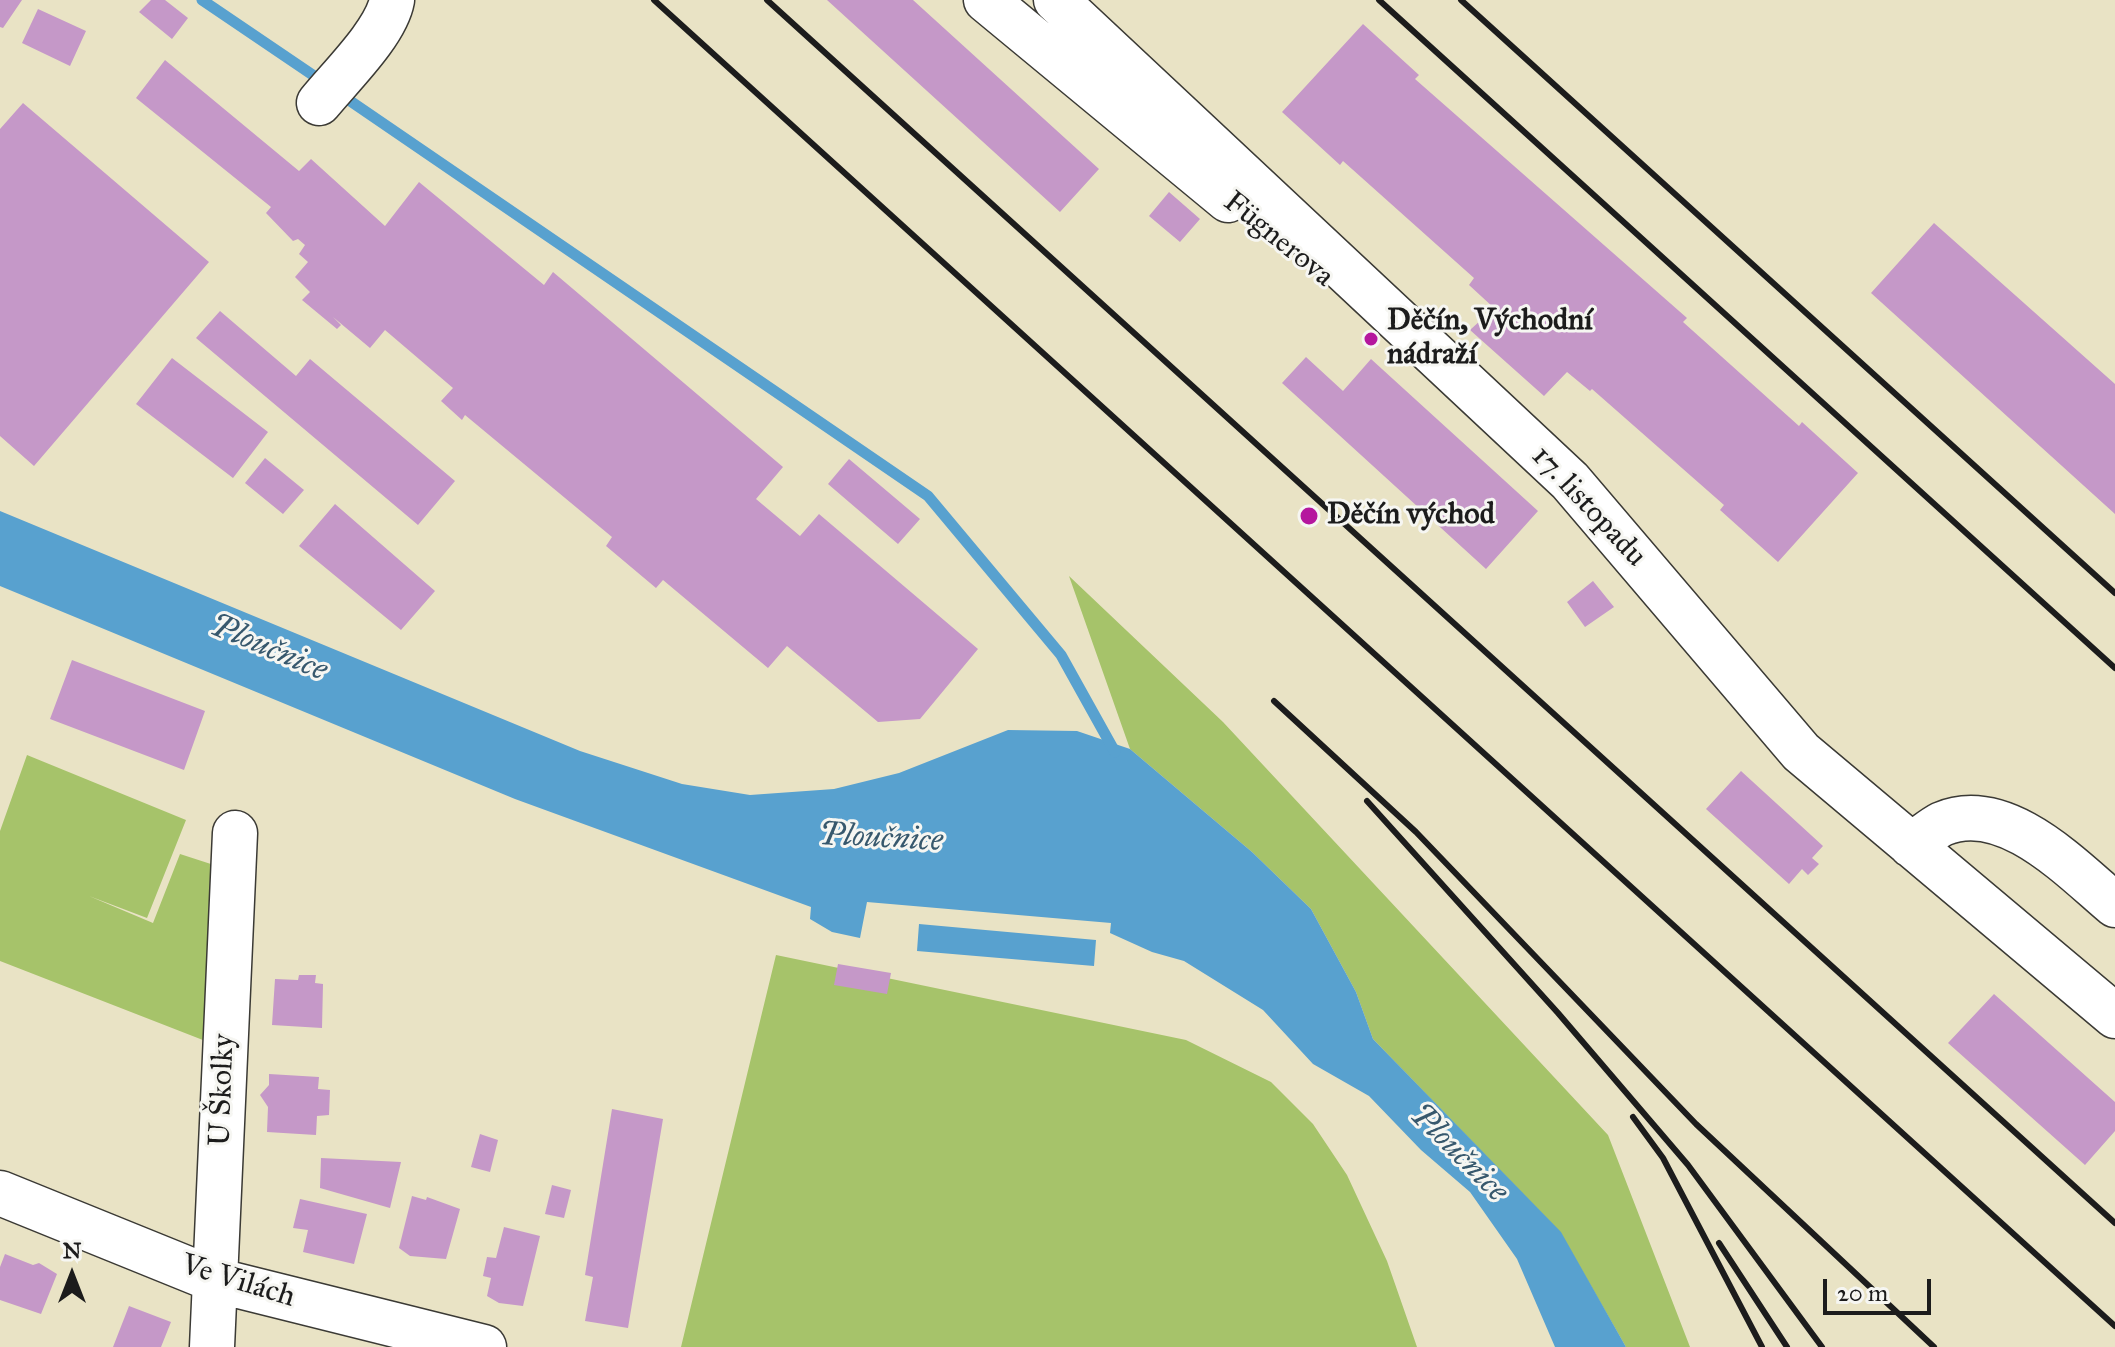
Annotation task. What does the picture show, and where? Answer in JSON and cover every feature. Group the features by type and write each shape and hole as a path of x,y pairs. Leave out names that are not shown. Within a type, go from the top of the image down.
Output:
{"street":[{"path":"319,103 368,43 390,11 392,0"},
{"name":"Fügnerova","path":"986,0 1570,481"},
{"name":"17. listopadu","path":"1056,0 1570,481 1801,752 2115,1016"},
{"path":"1911,845 1943,823 1986,817 2038,840 2115,905"},
{"name":"U Školky","path":"212,1347 235,833"},
{"name":"Ve Vilách","path":"0,1193 215,1280 484,1347"}],"green space":[{"path":"1069,576 1223,722 1608,1135 1690,1347 1626,1347 1560,1232 1373,1039 1356,992 1311,909 1252,852 1130,749"},
{"path":"27,755 186,820 147,918 89,896 153,923 180,854 217,866 208,1042 0,961 0,831"},
{"path":"776,955 1186,1040 1271,1082 1313,1124 1347,1175 1387,1261 1417,1347 681,1347"}],"water":[{"name":"Ploučnice","path":"0,511 580,751 682,784 750,795 834,789 899,773 1008,730 1077,731 1130,749 1252,852 1311,909 1356,992 1373,1039 1561,1232 1626,1347 1555,1347 1517,1259 1470,1192 1421,1150 1369,1096 1313,1064 1263,1010 1184,961 1152,952 1110,933 1111,923 867,902 860,938 832,932 810,919 811,907 515,799 0,586"},
{"path":"919,924 1096,940 1094,966 917,951"}],"building":[{"path":"0,0 22,0 3,28 0,27"},
{"path":"151,0 165,0 188,18 172,39 139,12"},
{"path":"827,0 913,0 1099,169 1060,212"},
{"path":"38,9 86,31 70,66 22,43"},
{"path":"1363,24 1419,75 1415,79 1687,318 1683,322 1799,426 1802,422 1858,473 1778,562 1720,510 1724,505 1592,389 1590,391 1567,372 1544,396 1470,330 1494,308 1469,285 1474,278 1343,161 1340,165 1282,112"},
{"path":"165,60 299,171 311,159 385,226 419,182 544,285 553,272 783,467 756,499 800,536 819,514 978,649 920,719 878,722 787,646 768,668 663,580 656,588 606,546 612,537 465,415 462,420 441,401 453,388 385,330 370,348 333,317 341,325 337,329 302,300 310,292 295,277 308,262 299,254 305,245 298,239 293,241 266,213 271,207 136,98"},
{"path":"23,103 209,262 34,466 0,436 0,129"},
{"path":"1169,192 1200,219 1180,242 1149,216"},
{"path":"1934,223 2115,384 2115,514 1871,293"},
{"path":"220,311 296,376 310,359 455,481 418,525 196,338"},
{"path":"1306,357 1343,391 1371,359 1538,511 1486,569 1282,383"},
{"path":"172,358 268,432 233,478 136,404"},
{"path":"265,458 304,490 283,514 245,483"},
{"path":"849,459 920,519 898,544 828,484"},
{"path":"335,504 435,591 401,630 299,546"},
{"path":"1593,581 1614,607 1585,627 1567,602"},
{"path":"72,660 205,711 184,770 50,719"},
{"path":"1741,771 1823,846 1812,858 1819,864 1808,875 1802,869 1789,884 1706,809"},
{"path":"838,964 891,973 887,994 834,985"},
{"path":"299,975 316,975 315,983 323,984 322,1028 272,1025 275,979 298,980"},
{"path":"1994,994 2115,1102 2115,1131 2085,1165 1948,1043"},
{"path":"269,1074 319,1077 318,1089 330,1090 329,1115 317,1116 316,1135 267,1132 268,1107 260,1095 269,1085"},
{"path":"612,1109 663,1119 628,1328 585,1321 593,1277 585,1275"},
{"path":"480,1134 498,1140 490,1172 471,1167"},
{"path":"321,1158 401,1162 390,1208 320,1188"},
{"path":"552,1185 571,1190 564,1218 545,1214"},
{"path":"412,1196 426,1200 427,1197 460,1209 446,1259 410,1256 399,1248"},
{"path":"300,1199 367,1214 354,1264 303,1252 308,1230 293,1228"},
{"path":"504,1227 540,1236 523,1306 499,1303 487,1296 491,1278 483,1276 487,1257 496,1258"},
{"path":"5,1254 33,1265 39,1263 57,1274 41,1314 0,1300 0,1267"},
{"path":"129,1306 171,1322 161,1347 113,1347"}],"waterway":[{"path":"202,0 326,84"},
{"path":"340,94 928,496 1061,655 1115,752"}],"railway":[{"path":"654,0 2115,1326"},
{"path":"767,0 2115,1223"},
{"path":"1379,0 2115,668"},
{"path":"1461,0 2115,593"},
{"path":"1274,701 1416,832 1696,1124 1934,1347"},
{"path":"1367,801 1558,1013 1688,1165 1822,1347"},
{"path":"1633,1117 1663,1158 1762,1347"},
{"path":"1719,1243 1787,1347"}],"place":[{"name":"Děčín, Východní nádraží","path":"1371,339"},
{"name":"Děčín východ","path":"1309,516"}]}
